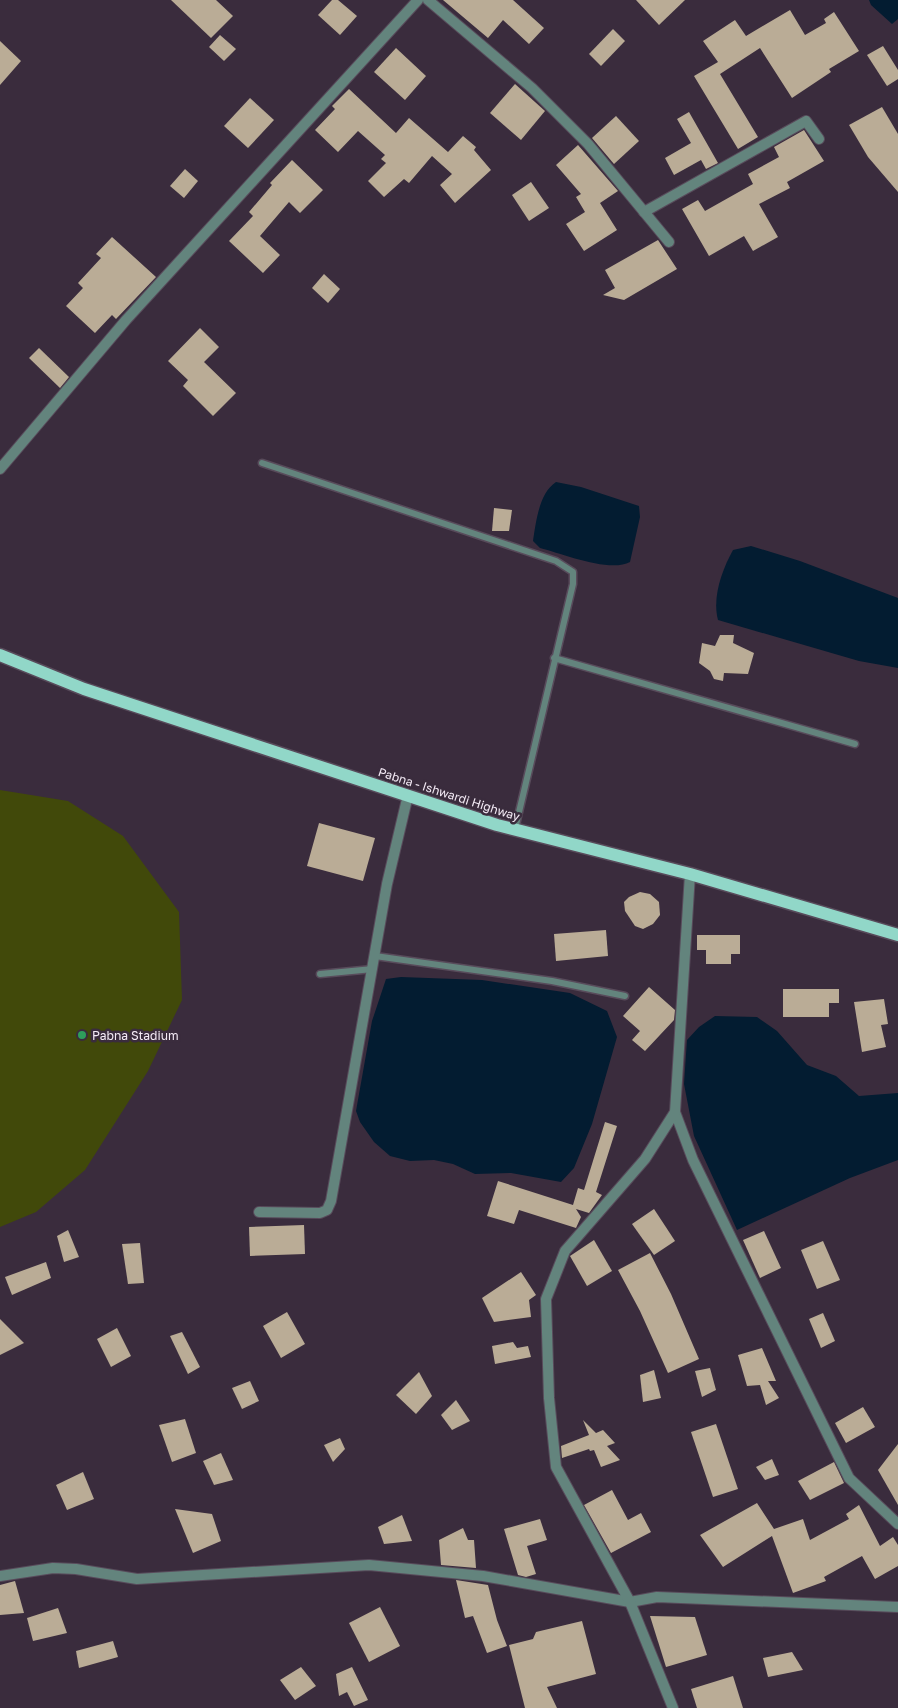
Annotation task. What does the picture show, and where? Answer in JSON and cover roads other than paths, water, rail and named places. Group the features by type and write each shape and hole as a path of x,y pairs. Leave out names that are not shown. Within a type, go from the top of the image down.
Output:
{"main road":[{"name":"Pabna - Ishwardi Highway","path":"0,655 84,689 515,829 690,874 898,935"}],"street":[{"path":"428,0 532,88 588,144 669,242"},
{"path":"0,469 126,320 414,1"},
{"path":"644,212 806,121 819,139"},
{"path":"260,1212 320,1212 327,1210 331,1201 387,884 408,795"},
{"path":"690,874 675,1112 692,1160 849,1478 898,1524"},
{"path":"673,1708 630,1602 556,1467 549,1398 546,1299 565,1251 645,1159 675,1112"},
{"path":"0,1576 53,1568 76,1569 137,1580 369,1565 483,1576 630,1602 657,1597 898,1607"}],"lane":[{"path":"262,463 556,561 573,572 573,584 515,829"},
{"path":"554,658 855,744"},
{"path":"375,956 552,981 626,996"},
{"path":"320,974 373,969"}],"water":[{"path":"869,0 898,0 898,19 892,24 871,5"},
{"path":"556,482 581,487 639,506 640,517 630,562 621,565 599,564 540,548 533,541 542,500 550,487"},
{"path":"751,546 800,561 898,598 898,668 859,661 718,620 716,611 717,593 725,566 733,550"},
{"path":"401,977 482,980 570,993 607,1011 617,1037 592,1124 574,1168 561,1182 511,1173 475,1174 453,1164 434,1160 410,1161 390,1156 374,1142 360,1122 356,1111 372,1021 386,979"},
{"path":"715,1016 757,1017 777,1031 807,1065 836,1076 859,1096 898,1093 898,1160 850,1178 737,1230 694,1136 684,1084 687,1040 699,1027"}],"place":[{"name":"Pabna Stadium","path":"82,1035"}]}
